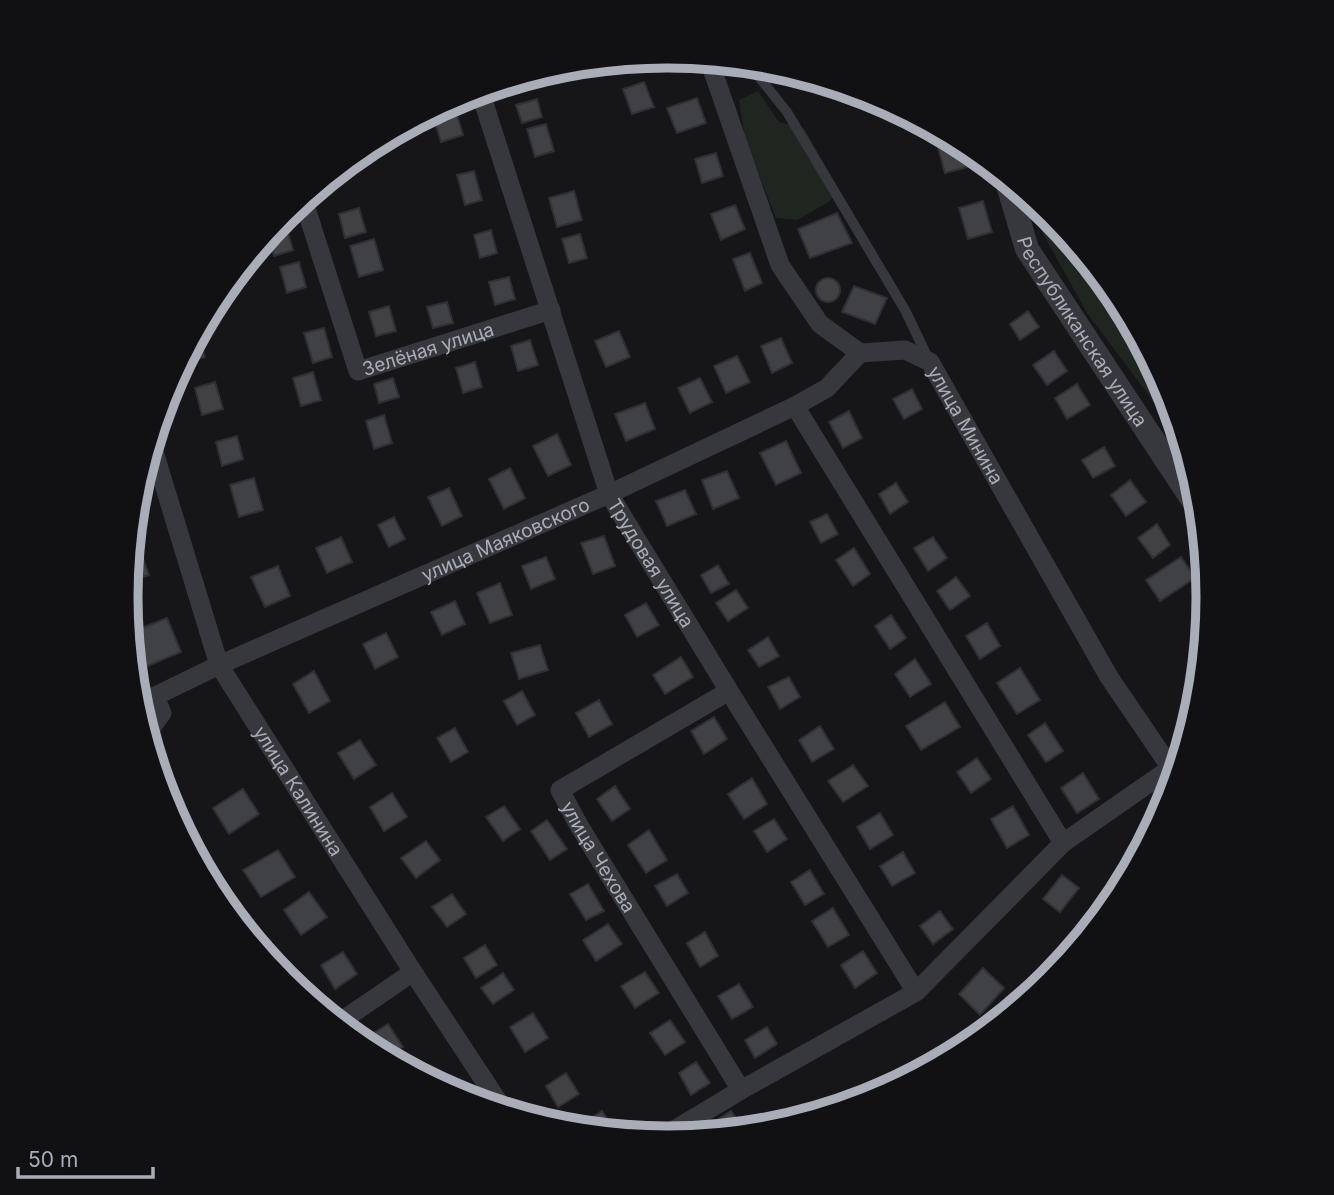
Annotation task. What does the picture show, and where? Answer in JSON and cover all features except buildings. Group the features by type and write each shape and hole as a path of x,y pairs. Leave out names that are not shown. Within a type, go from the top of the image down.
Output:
{"street":[{"path":"713,70 780,265 820,324 860,353"},
{"name":"Трудовая улица","path":"483,101 609,494 916,992"},
{"name":"Республиканская улица","path":"1011,196 1027,249 1182,477"},
{"name":"Зелёная улица","path":"307,210 358,370 551,310"},
{"name":"улица Минина","path":"860,353 905,350 929,362 1109,677 1169,763"},
{"name":"улица Маяковского","path":"148,700 219,665 609,494 795,406 828,388 860,353"},
{"path":"795,406 1063,843"},
{"name":"улица Калинина","path":"156,460 219,665 496,1099"},
{"name":"улица Чехова","path":"729,691 560,790 578,824 741,1090"},
{"path":"148,703 162,713 154,724"},
{"name":"улица Минина","path":"681,1127 916,992 1063,843 1165,776"},
{"path":"346,1018 413,972"}],"lane":[{"path":"760,76 788,112 905,310 929,362"}],"shaded area":[{"path":"758,91 779,122 804,128 840,192 827,203 797,220 776,218 745,139 739,100"},
{"path":"1039,221 1087,275 1107,303 1142,363 1162,413 1087,313 1042,232"}]}
